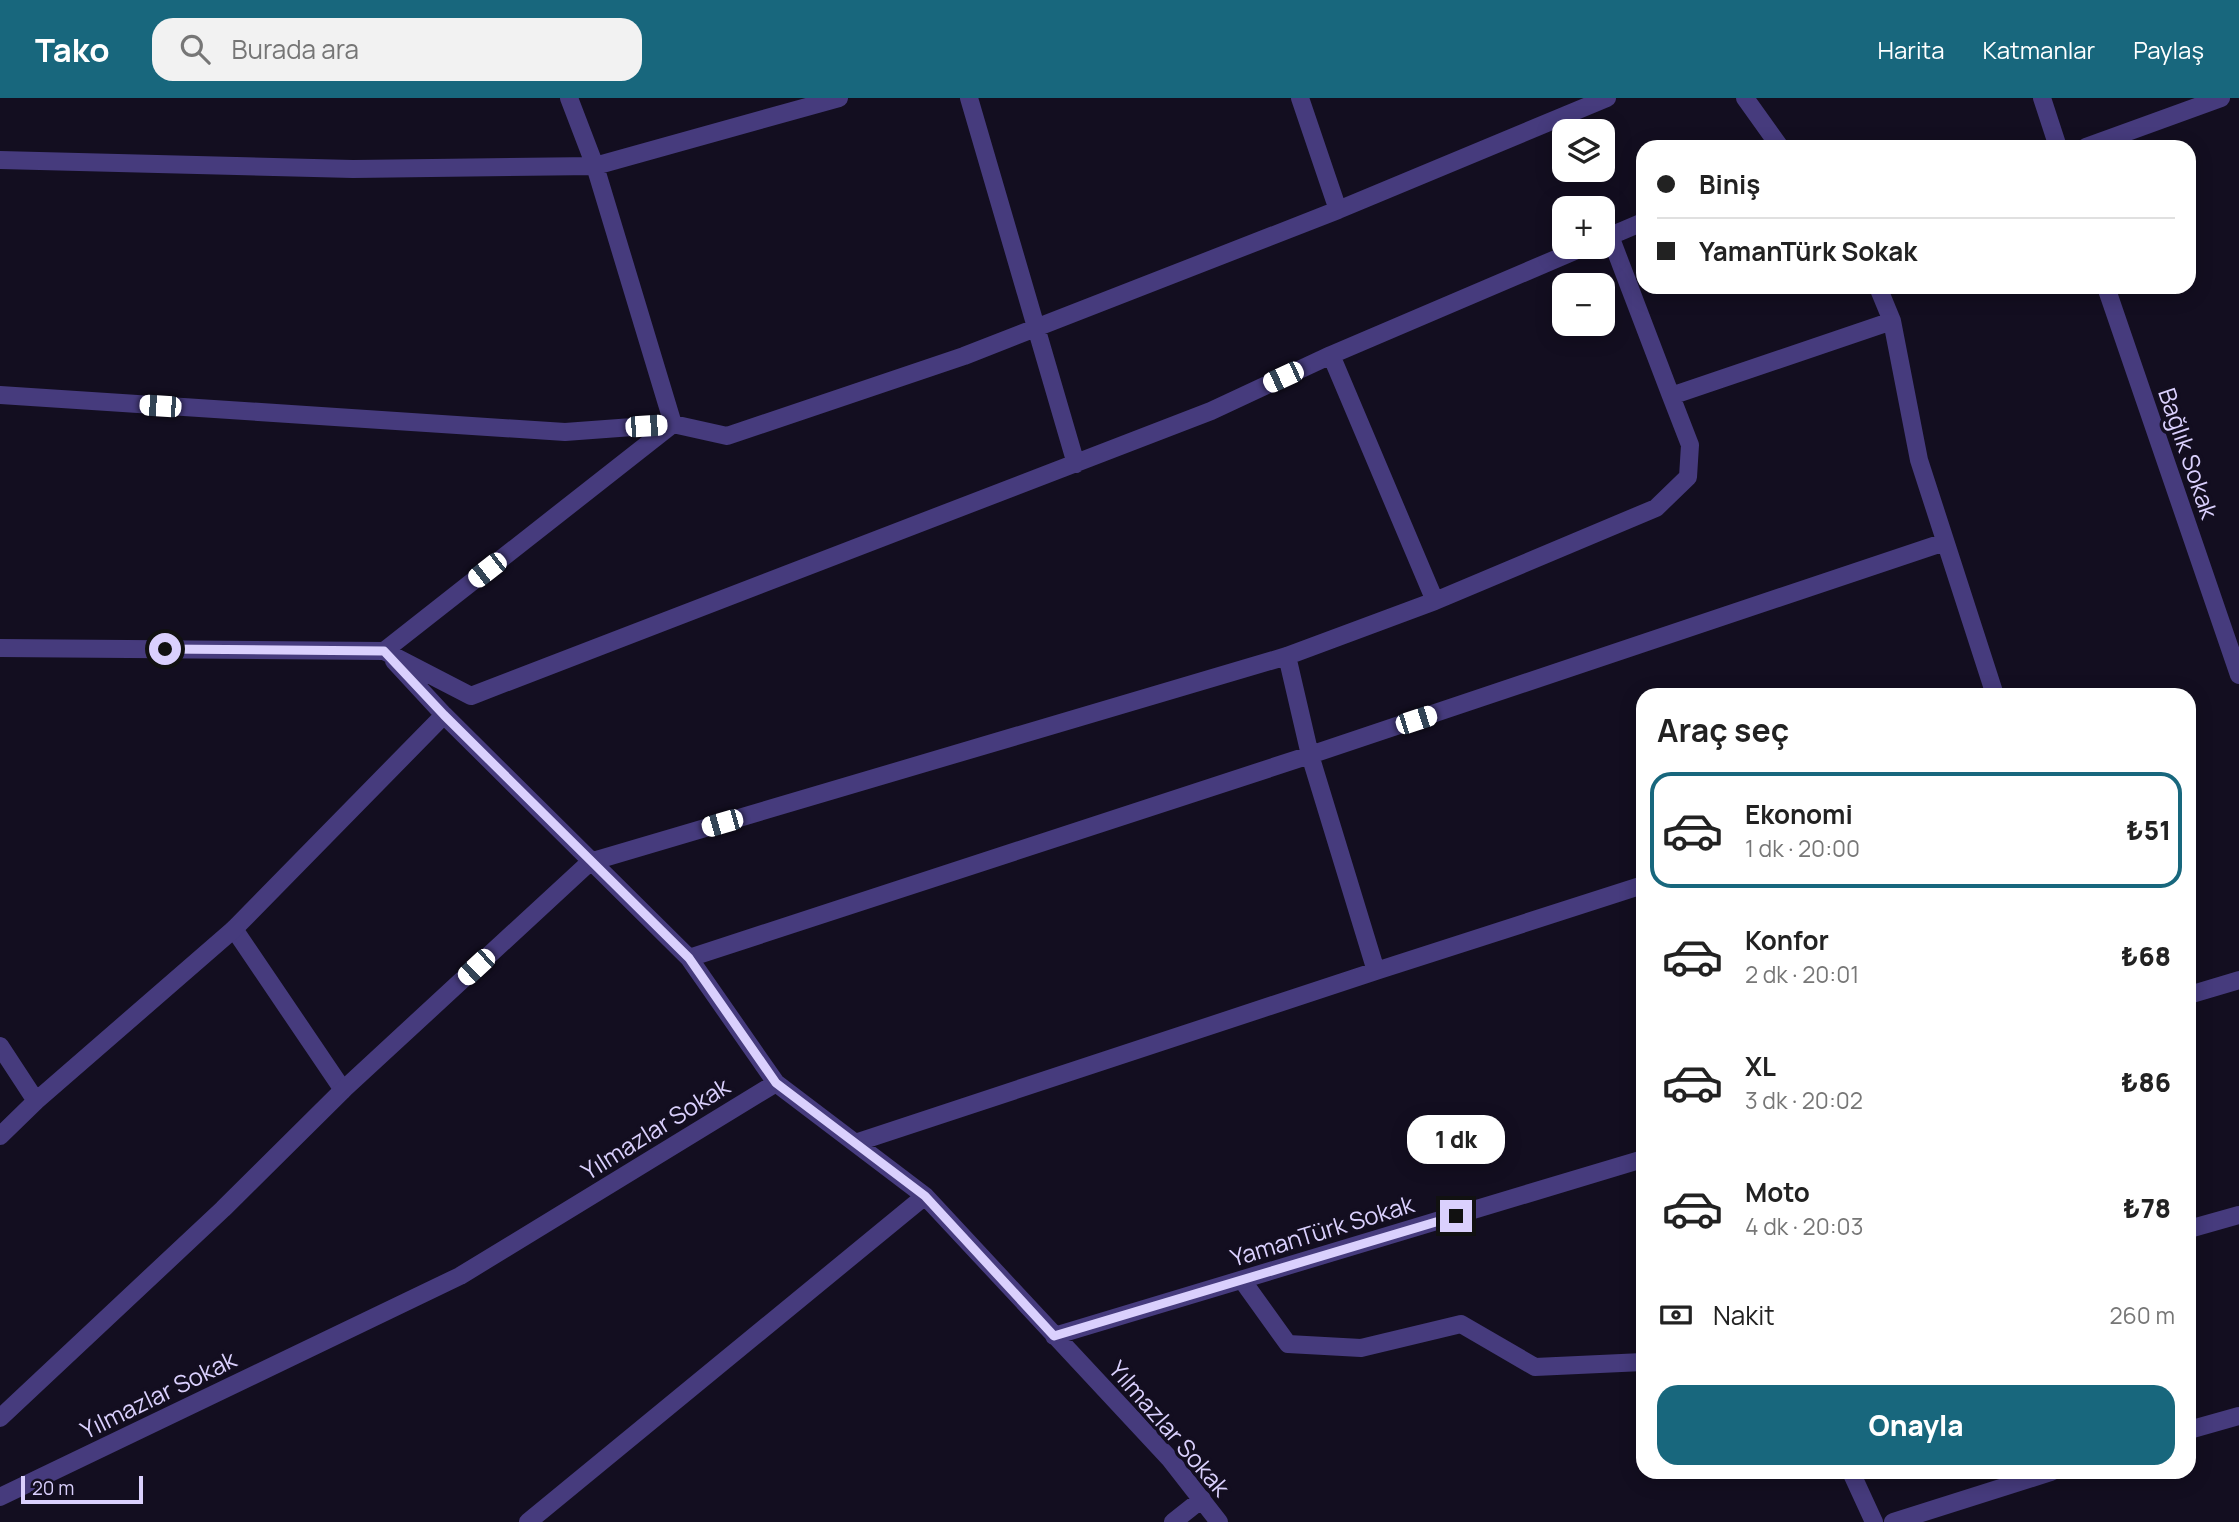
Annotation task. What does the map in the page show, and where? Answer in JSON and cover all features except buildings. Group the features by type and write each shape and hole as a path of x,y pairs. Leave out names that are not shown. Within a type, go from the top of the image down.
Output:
{"street":[{"path":"569,98 595,166 673,424"},
{"path":"0,160 353,169 595,166 839,98"},
{"path":"969,98 1076,464"},
{"path":"1300,98 1338,209"},
{"path":"0,395 565,432 673,424 727,436 1036,329 1607,98"},
{"path":"1745,98 1775,140"},
{"path":"2042,98 2056,140"},
{"path":"2105,140 2221,98"},
{"path":"1615,233 1636,225"},
{"path":"0,648 384,651 471,696 1211,411 1331,355 1556,259"},
{"path":"0,1418 223,1209 343,1090 590,862 1287,656 1435,601 1656,508 1688,477 1690,445 1615,259"},
{"path":"1881,294 1892,321 1919,460 1993,688"},
{"name":"Bağlık Sokak","path":"2108,294 2238,666"},
{"path":"1671,396 1892,321"},
{"path":"1331,355 1435,601"},
{"path":"384,651 673,424"},
{"path":"689,958 1310,755 1945,542"},
{"path":"384,651 590,862 689,958 776,1083"},
{"path":"1287,656 1310,755 1376,971"},
{"path":"0,1136 36,1101 234,929 444,715"},
{"path":"855,1143 1636,887"},
{"path":"234,929 343,1090"},
{"path":"2196,993 2239,980"},
{"path":"0,1046 36,1101"},
{"name":"Yılmazlar Sokak","path":"0,1497 460,1276 776,1083 925,1196 1168,1458 1219,1522"},
{"name":"YamanTürk Sokak","path":"1054,1336 1636,1161"},
{"path":"528,1522 925,1196"},
{"path":"2196,1227 2239,1215"},
{"path":"1242,1280 1288,1343 1360,1348 1461,1324 1535,1367 1636,1362"},
{"path":"2196,1428 2239,1416"},
{"path":"1854,1479 1874,1522"},
{"path":"1893,1522 2029,1479"},
{"path":"1173,1522 1202,1499"}],"route":[{"path":"165,649 384,651 590,862 689,958 776,1083 925,1196 1054,1336 1456,1216"}]}
